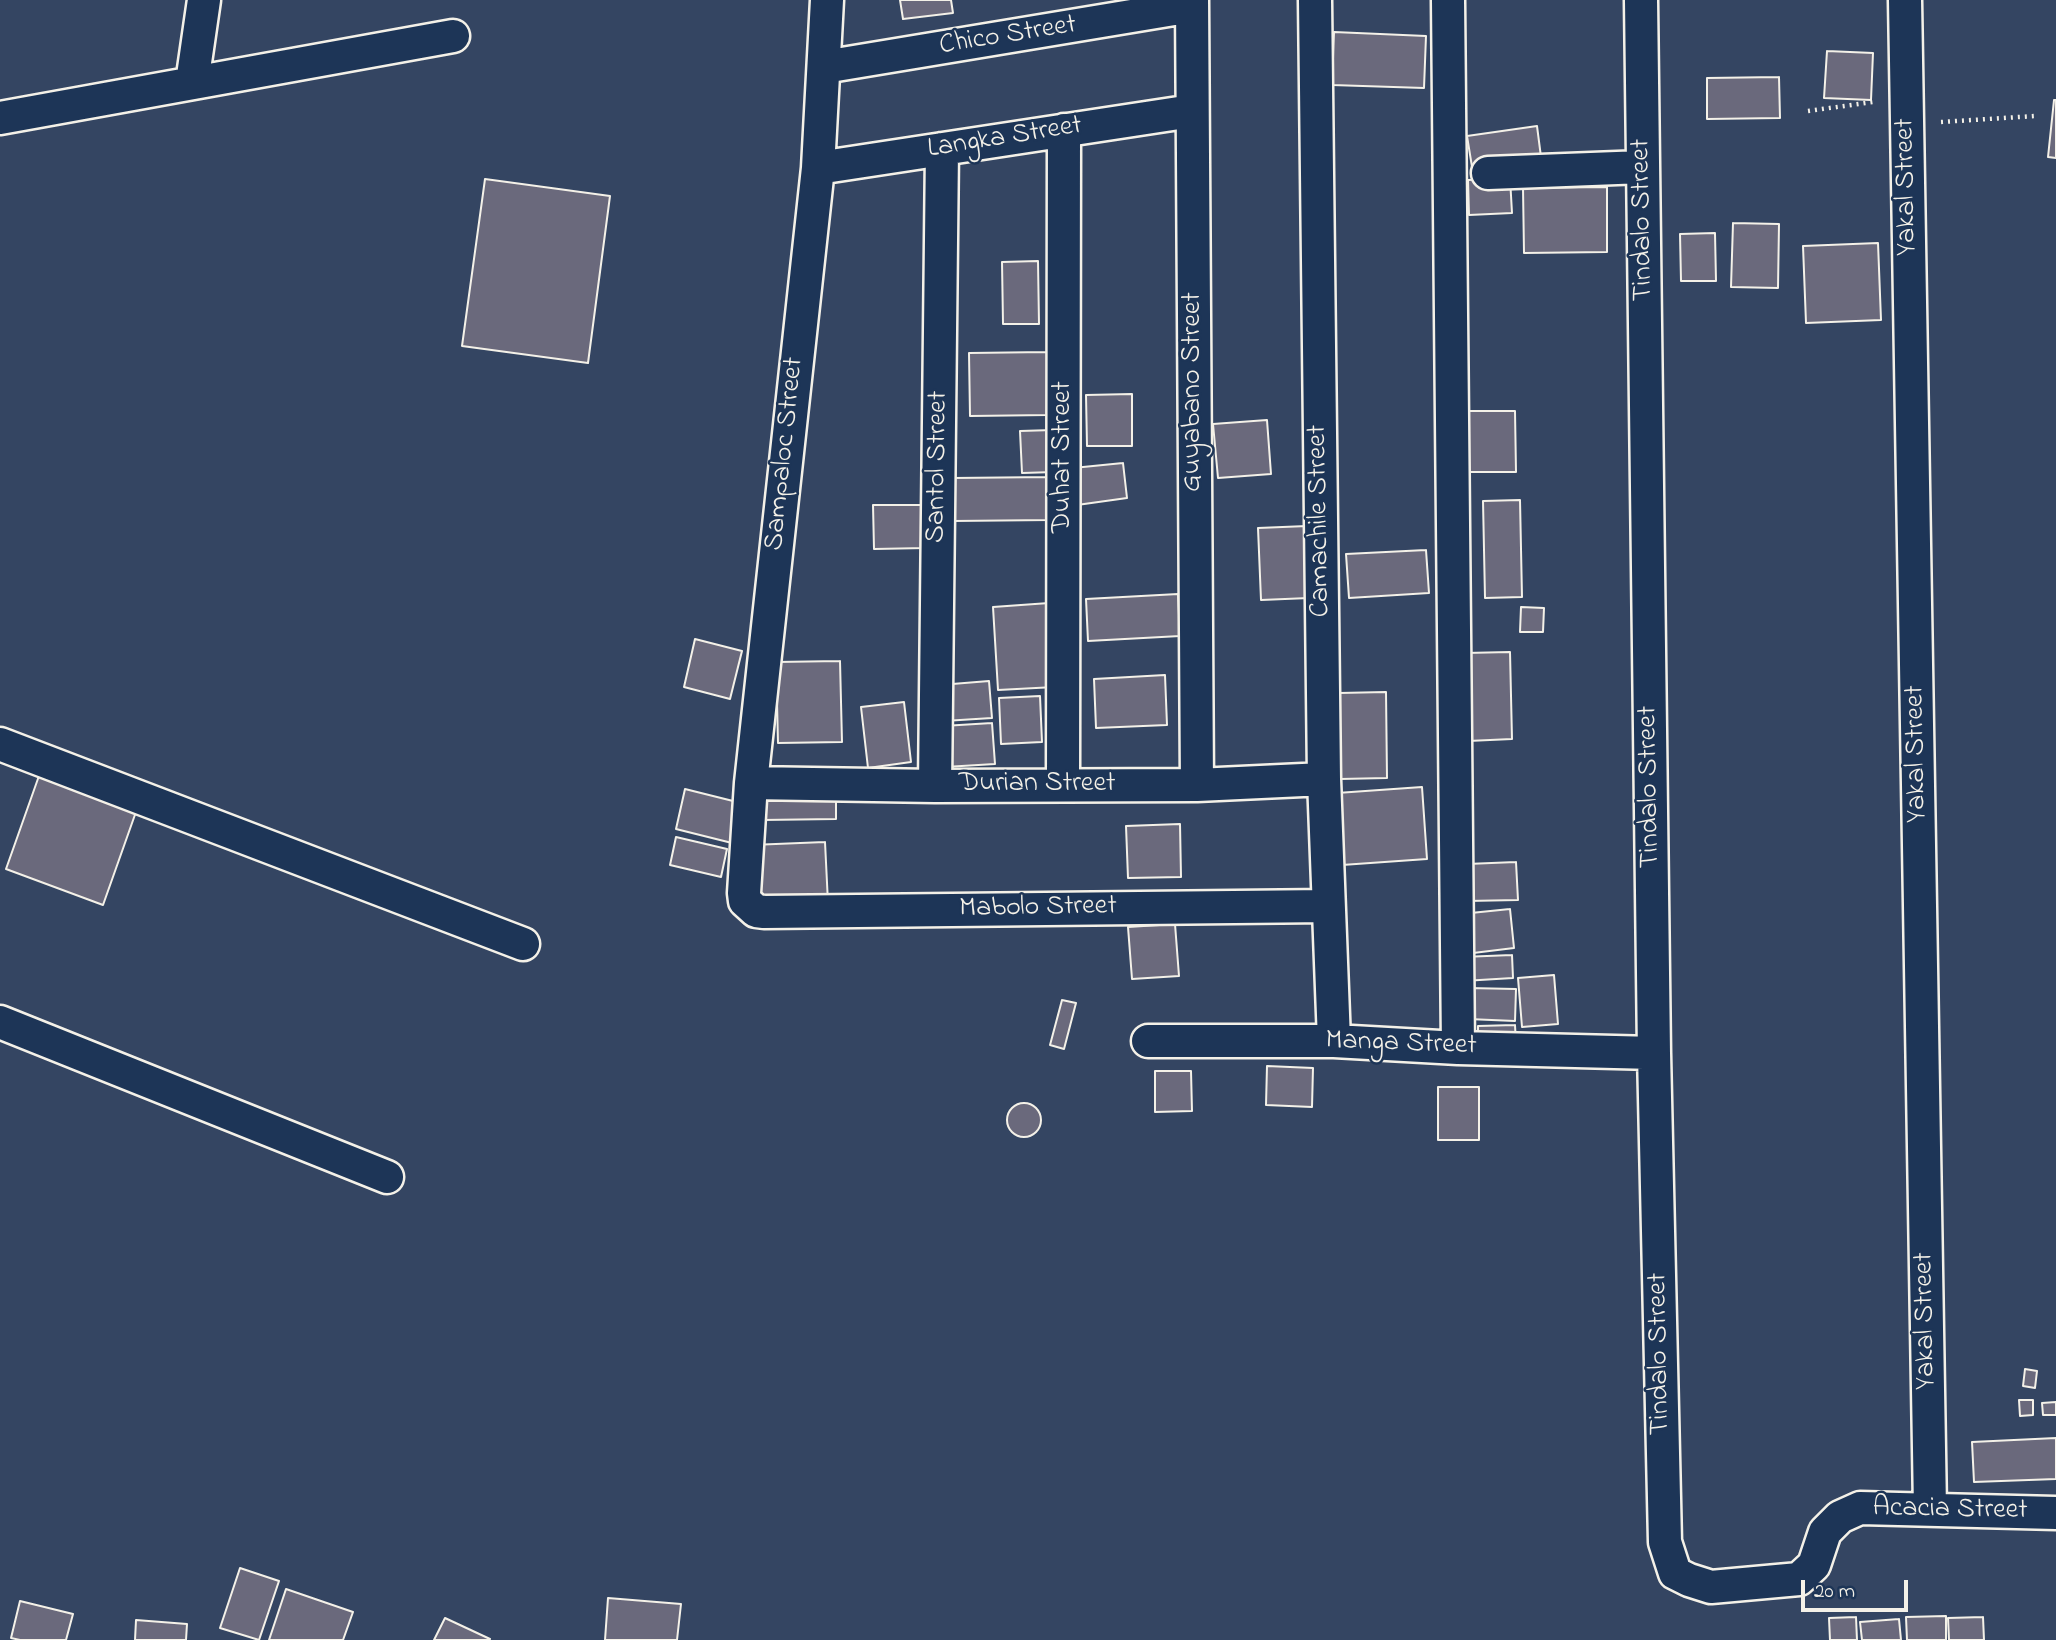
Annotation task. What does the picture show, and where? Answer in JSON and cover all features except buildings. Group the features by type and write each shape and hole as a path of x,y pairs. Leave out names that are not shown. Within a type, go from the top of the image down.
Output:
{"street":[{"path":"192,83 204,0"},
{"name":"Sampaloc Street","path":"749,906 744,893 751,783 818,168 827,0"},
{"name":"Camachile Street","path":"1315,0 1324,779 1334,1041"},
{"path":"1448,0 1458,1048"},
{"name":"Tindalo Street","path":"1641,0 1654,1053 1665,1542 1675,1573"},
{"name":"Yakal Street","path":"1905,0 1930,1508"},
{"name":"Chico Street","path":"824,67 1192,3"},
{"name":"Guyabano Street","path":"1192,3 1197,785"},
{"path":"0,118 453,36"},
{"name":"Langka Street","path":"818,168 1192,111"},
{"name":"Duhat Street","path":"1063,784 1064,130"},
{"name":"Santol Street","path":"935,786 942,149"},
{"path":"1488,173 1643,167"},
{"path":"0,744 523,944"},
{"name":"Durian Street","path":"751,783 935,786 1197,785 1324,779"},
{"name":"Mabolo Street","path":"749,906 764,912 1328,906"},
{"path":"0,1022 387,1177"},
{"name":"Manga Street","path":"1148,1041 1334,1041 1458,1048 1654,1053"},
{"name":"Acacia Street","path":"1675,1573 1712,1587 1799,1579 1814,1565 1825,1532 1840,1517 1860,1508 2056,1513"}],"path":[{"path":"1808,111 1907,111 2035,116"}]}
